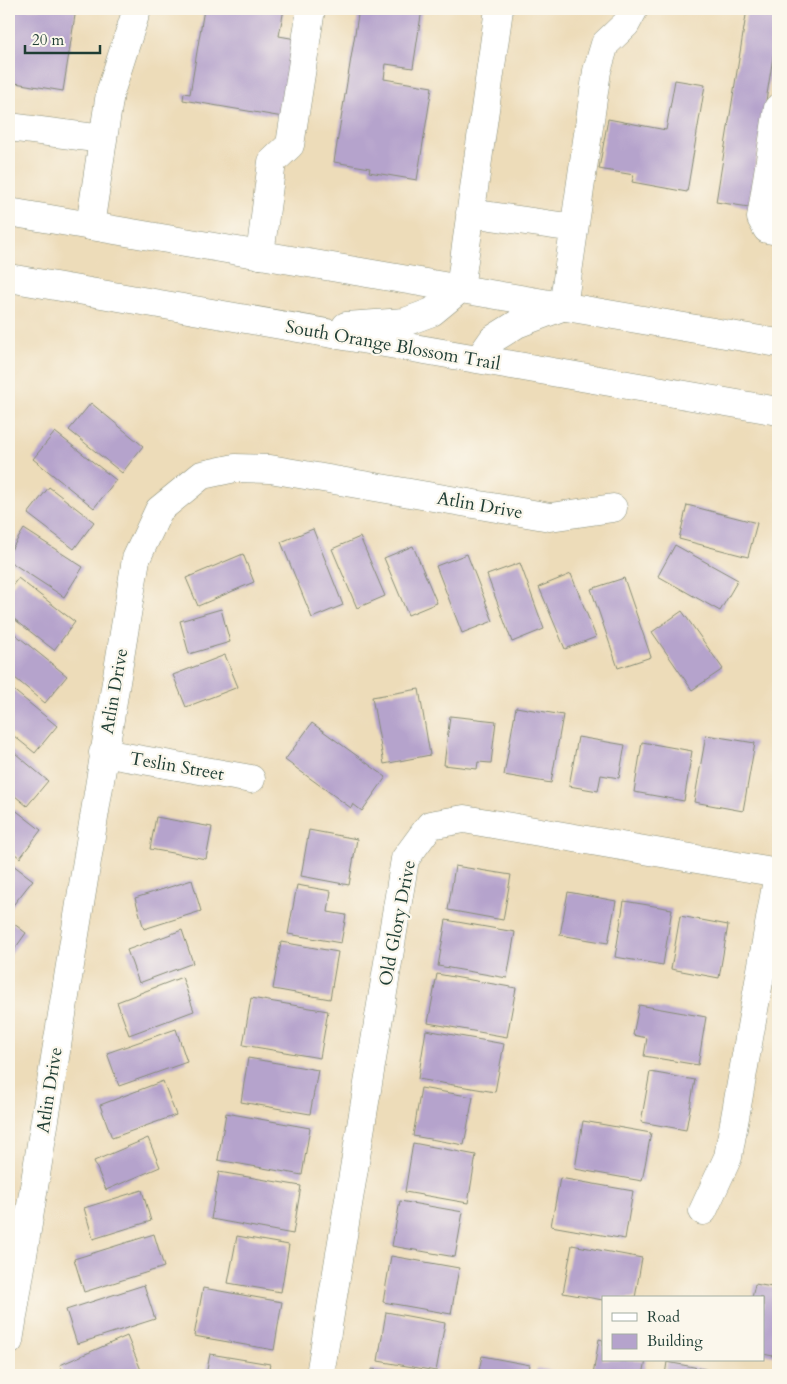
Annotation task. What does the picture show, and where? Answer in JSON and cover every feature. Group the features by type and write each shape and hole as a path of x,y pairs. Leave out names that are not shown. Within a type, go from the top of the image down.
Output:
{"street":[{"path":"90,226 110,93 137,9"},
{"path":"260,255 272,162 290,145 311,9"},
{"path":"302,329 405,322 432,312 460,289 499,9"},
{"path":"563,307 597,71 605,44 626,24 634,9"},
{"path":"778,108 761,218 767,229 778,231"},
{"path":"9,126 103,139"},
{"path":"9,212 778,344"},
{"path":"470,213 574,228"},
{"name":"South Orange Blossom Trail","path":"9,278 778,411"},
{"path":"479,359 493,339 517,324 563,307"},
{"name":"Atlin Drive","path":"9,1341 13,1280 136,559 159,510 202,475 235,468 270,469 550,517 613,508"},
{"name":"Teslin Street","path":"103,753 251,779"},
{"name":"Old Glory Drive","path":"320,1375 406,859 430,825 464,818 778,874"},
{"path":"703,1210 728,1158 778,874"}],"building":[{"path":"9,9 76,9 63,91 9,82"},
{"path":"204,9 284,9 279,36 296,39 283,117 183,100 184,93 190,94"},
{"path":"359,9 422,9 413,68 386,64 384,79 432,87 417,180 369,172 370,168 334,162"},
{"path":"747,9 778,9 778,26 749,207 716,202"},
{"path":"675,80 705,85 687,192 632,182 634,175 599,169 608,119 666,130"},
{"path":"91,403 143,446 122,473 69,430"},
{"path":"55,432 116,480 94,508 33,459"},
{"path":"49,487 94,522 74,549 28,514"},
{"path":"687,505 757,523 748,557 679,539"},
{"path":"24,529 83,567 64,597 9,561 9,553"},
{"path":"313,529 343,605 312,618 281,542"},
{"path":"360,537 385,596 357,608 332,549"},
{"path":"675,545 738,580 720,611 658,576"},
{"path":"413,546 437,603 408,615 384,558"},
{"path":"243,554 254,582 198,606 186,578"},
{"path":"467,554 493,621 462,633 436,566"},
{"path":"520,563 544,629 512,642 487,575"},
{"path":"571,574 596,637 565,649 539,587"},
{"path":"18,578 75,622 54,650 9,615 9,590"},
{"path":"624,578 651,657 618,668 591,589"},
{"path":"221,609 230,642 189,654 180,621"},
{"path":"682,611 723,669 692,690 652,632"},
{"path":"10,630 67,676 45,703 9,673"},
{"path":"225,655 238,687 186,707 173,675"},
{"path":"11,688 57,726 35,753 9,732"},
{"path":"419,689 430,755 384,764 372,697"},
{"path":"516,707 563,715 551,783 504,775"},
{"path":"450,716 496,721 491,763 478,762 477,769 444,765"},
{"path":"312,723 386,777 362,811 353,804 351,808 285,760"},
{"path":"706,735 755,743 743,811 694,802"},
{"path":"578,737 625,745 619,778 601,775 598,791 569,786"},
{"path":"642,742 692,751 684,801 634,792"},
{"path":"9,748 48,781 27,806 9,791"},
{"path":"9,805 41,830 20,858 9,849"},
{"path":"156,817 212,827 206,859 150,849"},
{"path":"309,830 357,839 349,885 301,876"},
{"path":"9,862 33,880 10,909 9,908"},
{"path":"455,866 511,875 503,920 448,910"},
{"path":"192,880 201,911 144,929 135,898"},
{"path":"297,885 331,891 328,912 346,915 341,943 288,934"},
{"path":"568,892 616,901 608,943 560,935"},
{"path":"624,901 672,909 663,965 615,957"},
{"path":"680,916 728,925 719,978 671,969"},
{"path":"9,920 26,933 9,957"},
{"path":"446,920 515,932 507,978 438,966"},
{"path":"182,930 193,963 139,983 127,950"},
{"path":"281,942 338,952 330,999 273,989"},
{"path":"437,974 516,988 507,1037 428,1023"},
{"path":"182,977 194,1011 129,1035 117,1002"},
{"path":"251,998 328,1011 320,1058 243,1045"},
{"path":"639,1005 706,1017 698,1065 644,1056 647,1038 633,1035"},
{"path":"176,1029 187,1062 119,1086 107,1053"},
{"path":"426,1030 504,1044 495,1092 418,1079"},
{"path":"248,1058 318,1070 310,1114 241,1102"},
{"path":"650,1072 695,1080 686,1130 641,1122"},
{"path":"163,1081 176,1115 112,1138 100,1105"},
{"path":"421,1088 473,1097 464,1145 413,1136"},
{"path":"226,1113 310,1128 302,1175 218,1160"},
{"path":"583,1121 651,1133 642,1181 575,1169"},
{"path":"148,1138 160,1167 106,1190 94,1161"},
{"path":"413,1143 476,1155 468,1203 405,1192"},
{"path":"219,1172 301,1186 293,1234 211,1219"},
{"path":"560,1178 633,1191 625,1239 551,1226"},
{"path":"142,1190 151,1221 93,1239 84,1208"},
{"path":"400,1201 463,1212 455,1257 392,1246"},
{"path":"154,1234 164,1267 84,1292 74,1259"},
{"path":"237,1236 289,1245 281,1292 228,1283"},
{"path":"572,1245 642,1258 635,1296 602,1296 602,1300 563,1293"},
{"path":"391,1256 459,1268 451,1314 383,1302"},
{"path":"755,1284 778,1288 778,1357 764,1354 764,1296 752,1296"},
{"path":"144,1285 155,1319 77,1344 66,1310"},
{"path":"203,1288 282,1302 274,1350 194,1336"},
{"path":"386,1312 445,1323 436,1371 378,1361"},
{"path":"127,1336 141,1370 129,1375 64,1375 60,1365"},
{"path":"599,1339 602,1340 602,1362 646,1362 643,1375 593,1375"},
{"path":"210,1354 270,1364 268,1375 206,1375"},
{"path":"482,1356 530,1365 528,1375 478,1375"},
{"path":"667,1362 715,1371 715,1375 665,1375"},
{"path":"537,1368 573,1374 573,1375 536,1375"},
{"path":"372,1369 402,1374 402,1375 371,1375"},
{"path":"762,1370 778,1373 778,1375 761,1375"}]}
